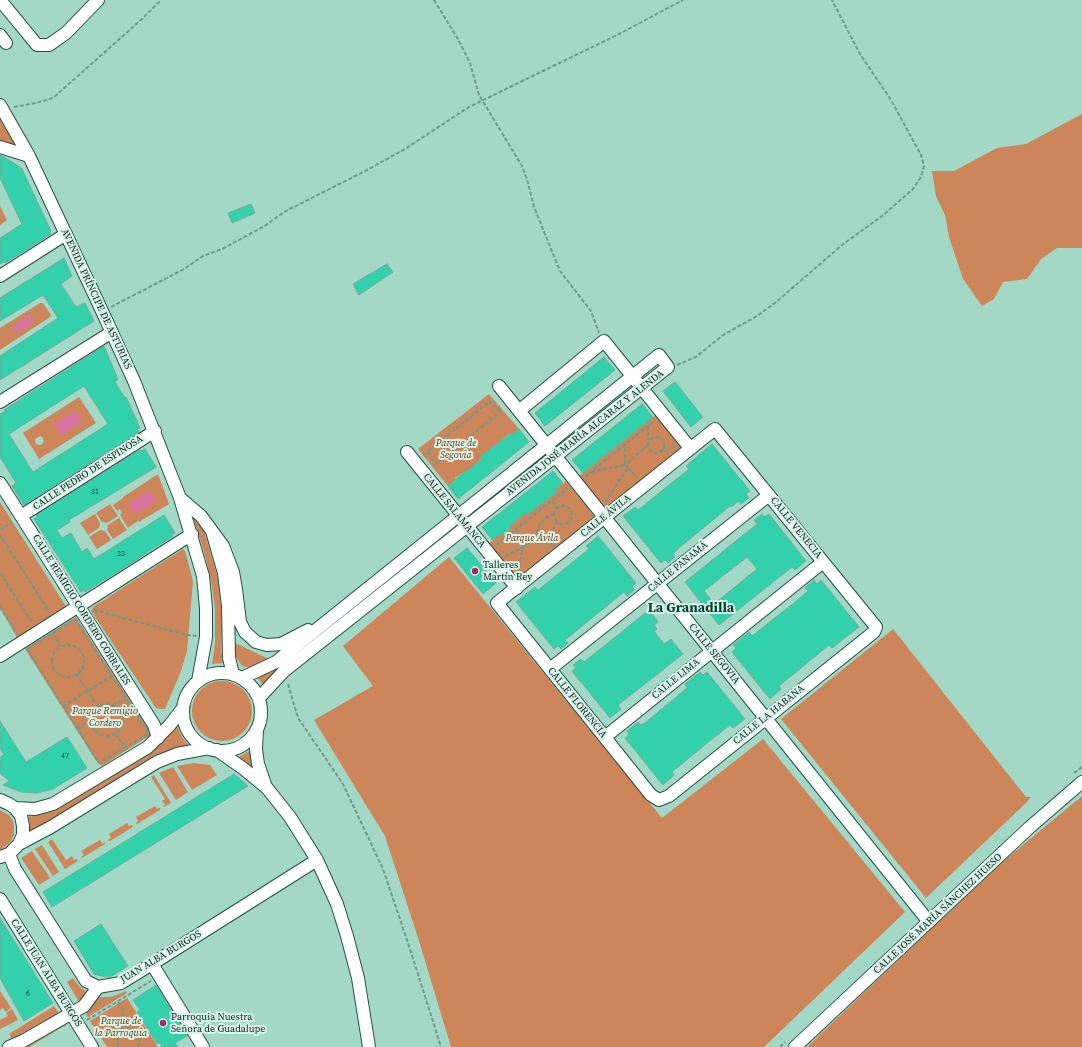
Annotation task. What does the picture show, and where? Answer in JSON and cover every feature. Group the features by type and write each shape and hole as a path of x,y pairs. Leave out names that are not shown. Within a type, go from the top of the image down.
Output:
{"street":[{"path":"0,0 37,45 49,45 66,33 98,0"},
{"name":"AVENIDA PRÍNCIPE DE ASTURIAS","path":"2,111 29,156 102,310 155,431 180,498 192,534 203,576 206,608 206,637 198,681"},
{"path":"0,147 29,156"},
{"path":"0,276 66,234"},
{"path":"0,402 112,332"},
{"path":"519,411 604,341 690,448"},
{"name":"AVENIDA JOSÉ MARÍA ALCARAZ Y ALENDA","path":"238,676 276,662 659,355 668,367 284,672 259,698"},
{"name":"CALLE SEGOVIA","path":"499,386 929,922"},
{"name":"CALLE ÁVILA","path":"497,603 715,429"},
{"name":"CALLE VENECIA","path":"715,429 876,627"},
{"name":"CALLE PEDRO DE ESPINOSA","path":"21,516 155,431"},
{"name":"CALLE SALAMANCA","path":"407,452 468,526 516,588"},
{"name":"CALLE REMIGIO CORDERO CORRALES","path":"0,483 154,725 158,738"},
{"name":"CALLE PANAMÁ","path":"550,669 769,495"},
{"name":"AVENIDA PRÍNCIPE DE ASTURIAS","path":"180,498 201,516 212,531 224,579 228,606 229,658 238,676"},
{"name":"AVENIDA JOSÉ MARÍA ALCARAZ Y ALENDA","path":"212,531 223,546 233,572 240,622 245,632 256,642 267,645 280,644 332,617"},
{"path":"0,656 192,534"},
{"name":"CALLE LIMA","path":"605,737 823,562"},
{"name":"CALLE FLORENCIA","path":"497,603 652,795 659,800"},
{"name":"CALLE LA HABANA","path":"659,800 669,796 766,719 874,632 876,627"},
{"path":"267,788 258,764 256,749 257,729 261,714 259,698 252,687 238,676 221,673 209,675 198,681 191,688 183,708 184,721 189,733 198,742 213,749 244,769 267,788 290,817 318,860 337,904 348,936 358,978 369,1047"},
{"path":"15,808 35,809 53,804 148,747 169,726 183,708"},
{"path":"9,1047 24,1041 84,1006 98,987 86,981 15,869 4,856 19,844 51,827 157,762 177,754 213,749 226,750 238,747 249,740 257,729"},
{"name":"CALLE JOSÉ MARÍA SÁNCHEZ HUESO","path":"795,1047 1030,826 1082,782"},
{"path":"0,800 15,808 21,816 24,826 23,835 19,844"},
{"name":"JUAN ALBA BURGOS","path":"98,987 121,983 318,860"},
{"name":"CALLE JUAN ALBA BURGOS","path":"0,900 92,1047"},
{"path":"152,964 203,1047"}],"path":[{"path":"2,111 53,98 161,0"},
{"path":"434,0 470,63 479,95 522,166 534,206 560,271 591,311 598,331 604,341"},
{"path":"102,310 184,269 203,256 222,249 256,231 284,212 367,170 411,145 469,107 618,34 683,0"},
{"path":"668,367 679,365 696,357 723,335 758,316 842,245 887,212 913,189 921,177 924,166 921,155 890,100 860,54 832,0"},
{"path":"490,400 500,412 437,464 427,452 490,400"},
{"path":"585,477 656,419"},
{"path":"590,472 625,465 647,446 648,426"},
{"path":"647,446 653,453 658,453 663,449 664,444 660,438 653,437 648,440"},
{"path":"615,510 609,503 604,502 628,468 625,465 625,444"},
{"path":"663,449 666,452"},
{"path":"496,546 568,488"},
{"path":"551,501 557,508"},
{"path":"561,506 570,509 572,515 566,524 557,522 554,514 557,508 561,506"},
{"path":"537,538 540,524 547,517 554,514"},
{"path":"0,530 21,516"},
{"path":"549,542 550,533 557,522"},
{"path":"0,535 52,616"},
{"path":"537,538 540,541 549,542 559,554"},
{"path":"504,556 537,538"},
{"path":"518,573 523,547"},
{"path":"0,573 34,627"},
{"path":"0,607 19,636"},
{"path":"90,609 187,635 206,637"},
{"path":"75,619 112,676 149,734 99,763 28,649 75,619"},
{"path":"52,633 60,646"},
{"path":"60,646 75,646 82,654 84,665 76,674 67,677 62,676 54,669 52,664 53,654 60,646"},
{"path":"284,672 298,718 343,784 383,869 441,1047"},
{"path":"76,674 98,707"},
{"path":"63,706 112,676"},
{"path":"113,705 126,698"},
{"path":"105,704 113,705 119,709 123,719 120,730 115,734 105,736 100,735 93,728 91,720 92,713 98,707 105,704"},
{"path":"77,728 91,720"},
{"path":"115,734 125,748"},
{"path":"79,1025 159,977"},
{"path":"118,1002 123,1010 123,1029"},
{"path":"119,1047 117,1042 118,1034 123,1029 130,1028 134,1029 139,1035 140,1042 137,1047"},
{"path":"139,1035 147,1031"}],"green space":[{"path":"1082,114 1082,248 1057,248 1041,259 1027,279 1003,282 994,299 982,306 963,279 949,237 945,215 936,196 932,171 954,171 997,148 1026,144"},
{"path":"0,120 2,120 16,146 0,144"},
{"path":"0,206 7,220 0,225"},
{"path":"40,303 43,303 51,315 0,350 0,328","holes":["31,314 30,318 33,323 17,333"]},
{"name":"Parque de Segovia","path":"489,394 519,429 511,435 509,434 480,457 481,459 466,472 465,471 455,478 456,479 448,486 418,449"},
{"path":"79,397 96,423 39,459 23,433","holes":["40,436 44,441 41,445 38,445 35,442 35,439"]},
{"path":"656,415 682,446 682,448 608,508 606,508 579,476"},
{"path":"158,474 169,504 128,528 120,515 122,513 120,509 117,511 113,505"},
{"name":"Parque Ávila","path":"566,481 594,516 593,520 521,577 517,577 489,543 500,534 502,535 508,531 511,527 510,526 526,513 527,515 557,492 555,490"},
{"path":"0,502 67,608 18,639 0,608"},
{"path":"110,504 118,516 107,523 102,522 96,513"},
{"path":"95,514 100,523 99,528 88,535 80,523"},
{"path":"192,514 203,527 217,575 222,612 221,651 223,663 212,664 215,643 215,608 211,580 205,555"},
{"path":"119,518 127,530 113,539 107,530 108,525"},
{"path":"458,522 461,524 265,688 257,677 271,672"},
{"path":"100,530 105,531 111,540 97,549 89,537"},
{"path":"183,549 185,551 193,581 187,651 181,671 165,709 160,709 156,708 91,611 93,607"},
{"path":"449,557 662,818 763,739 905,912 764,1047 451,1047 385,836 314,720 373,686 343,646"},
{"name":"Parque Remigio Cordero","path":"76,617 151,733 150,736 102,766 97,762 25,649"},
{"path":"893,629 1026,797 1031,797 926,898 781,719"},
{"path":"233,642 271,660 252,668 242,666 236,657"},
{"path":"222,681 239,686 247,694 252,711 247,728 239,736 222,741 205,736 197,728 192,711 197,694 205,686"},
{"path":"177,726 182,737 189,746 172,749 153,756 29,833 27,817 44,814 59,807 159,744"},
{"path":"253,749 255,771 237,758"},
{"path":"194,763 210,765 217,775 192,790 177,766"},
{"path":"173,767 188,792 176,800 159,773"},
{"path":"154,775 171,803 164,807 163,806 165,805 162,801 165,799 151,777"},
{"path":"1082,796 1082,1047 807,1047 995,868"},
{"path":"155,806 157,809 160,808 160,810 137,824 136,823 138,821 136,817"},
{"path":"0,810 9,815 13,821 14,835 11,841 0,850"},
{"path":"127,823 129,826 132,825 133,827 110,841 108,840 111,838 109,834"},
{"path":"52,839 66,860 72,856 74,860 77,859 78,861 65,869 48,842"},
{"path":"100,840 102,844 105,842 105,844 82,858 81,857 84,855 81,851"},
{"path":"42,845 59,872 53,876 35,849"},
{"path":"32,851 50,878 39,885 21,858"},
{"path":"73,978 79,986 89,994 81,1005 67,982"},
{"path":"0,991 11,1008 6,1012 3,1008 0,1010"},
{"path":"126,991 127,993 88,1017 85,1012 95,997 111,997"},
{"name":"Parque de la Parroquia","path":"127,998 158,1047 107,1047 90,1021"},
{"path":"54,1006 59,1013 13,1041 9,1034"},
{"path":"12,1009 18,1020 0,1029 0,1020 8,1016 6,1013"},
{"path":"65,1023 65,1027 64,1026 29,1047 26,1047"}],"shaded area":[{"path":"31,314 32,317 30,318 34,323 17,333 13,326"},
{"path":"75,411 82,422 61,435 54,424"},
{"path":"150,491 156,501 136,513 130,510 131,506 129,503"}],"building":[{"path":"0,155 22,169 51,231 49,232 51,234 5,263 0,264 0,238 22,224 0,178"},
{"path":"251,204 255,213 232,223 228,213"},
{"path":"64,258 72,276 61,284 76,307 85,303 94,321 0,380 0,356 58,318 43,295 0,321 0,298"},
{"path":"387,264 393,272 359,295 353,284"},
{"path":"104,346 118,379 115,382 125,398 126,397 140,428 137,429 139,432 24,505 12,486 16,483 0,457 0,414 5,411 4,410","holes":["84,386 108,424 33,472 9,434"]},
{"path":"604,357 615,370 545,426 535,413"},
{"path":"675,382 703,417 691,427 663,391"},
{"path":"642,404 653,417 583,473 572,460"},
{"path":"519,429 529,442 458,499 448,486 482,459 480,457"},
{"path":"712,444 750,491 746,494 749,498 741,504 739,501 731,507 730,506 680,547 673,554 675,557 668,563 665,560 661,563 623,516 635,507 638,510 689,469 686,466"},
{"path":"145,449 156,467 69,520 70,522 57,530 62,538 71,533 82,552 87,548 94,559 164,515 175,533 171,535 173,536 122,569 85,592 84,590 81,592 34,519 38,517 36,515 128,457 140,450"},
{"path":"553,471 563,483 555,490 557,492 527,515 526,513 510,526 511,527 502,536 500,534 492,540 482,527"},
{"path":"762,514 764,517 769,514 806,561 795,570 792,567 719,625 685,582 757,524 754,520","holes":["747,557 757,569 714,604 704,591"]},
{"path":"598,536 636,583 632,586 634,590 627,596 624,592 565,640 568,643 561,649 558,646 554,649 516,602 535,587 538,590 589,549 586,546"},
{"name":"Talleres Martín Rey","path":"467,548 496,583 483,594 454,558"},
{"path":"814,580 817,584 821,580 859,627 832,648 829,645 779,686 781,689 770,699 732,652 736,648 733,645 749,632 752,636 795,602 808,591 805,588"},
{"path":"649,610 658,622 654,625 657,629 654,631 664,644 671,639 683,654 618,705 621,709 610,718 572,671 576,668 573,665 581,659 584,662"},
{"path":"700,672 703,675 707,672 745,719 733,728 730,725 712,739 672,772 674,775 663,785 625,738 629,735 627,731 638,722 641,725 645,723 687,688 685,684"},
{"path":"0,721 26,762 67,737 87,768 53,789 37,793 21,792 3,785 9,781 0,773 0,757 4,755 0,748"},
{"path":"234,774 248,786 52,907 43,892"},
{"path":"0,918 53,1003 24,1021 0,978"},
{"path":"101,924 128,966 110,977 94,974 74,941"},
{"name":"Parroquia Nuestra Señora de Guadalupe","path":"156,985 187,1036 175,1043 178,1047 162,1047 159,1042 157,1044 137,1012 140,1010 133,1000"}],"place":[{"name":"Talleres Martín Rey","path":"475,571"},
{"name":"Parroquia Nuestra Señora de Guadalupe","path":"163,1023"}],"district":[{"name":"La Granadilla","path":"691,608"}]}
